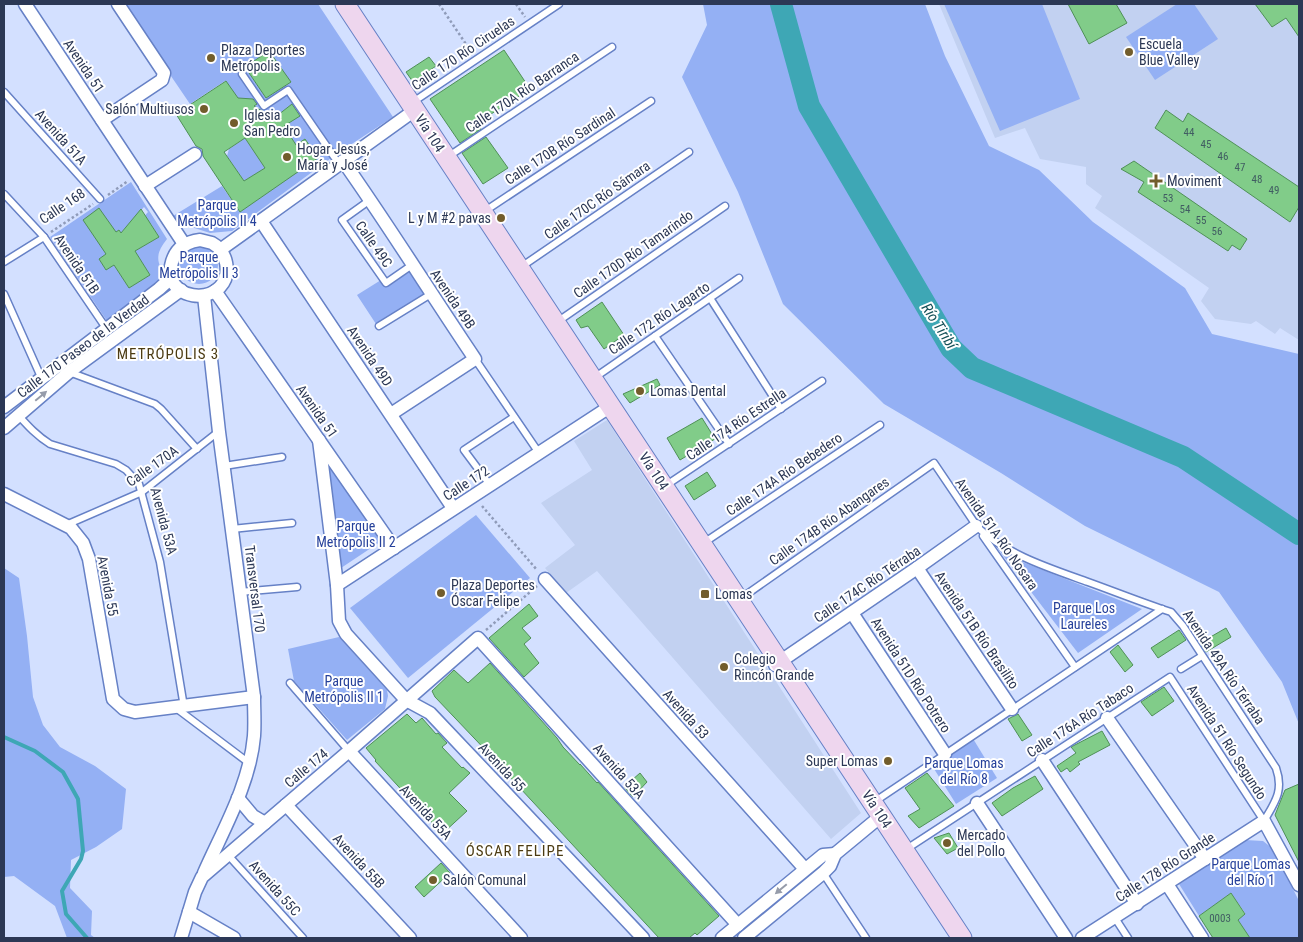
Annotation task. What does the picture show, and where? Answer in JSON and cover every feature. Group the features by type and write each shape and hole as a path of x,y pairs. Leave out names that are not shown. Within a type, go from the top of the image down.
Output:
{"main road":[{"name":"Vía 104","path":"338,4 410,109 877,813 955,938"},
{"name":"Vía 104","path":"345,4 410,109 483,212 592,379 608,408 664,487 739,600 777,663"},
{"name":"Vía 104","path":"877,813 904,850 962,938"}],"street":[{"name":"Avenida 51","path":"25,4 184,244"},
{"path":"102,120 162,80 164,73 118,4"},
{"path":"220,250 341,163 410,109"},
{"path":"141,181 194,154"},
{"name":"Avenida 49B","path":"341,163 370,200 475,359"},
{"name":"Avenida 49D","path":"262,221 453,508"},
{"path":"200,240 212,244 220,250 225,258 227,267 224,280 210,294 191,295 181,290 171,278 173,257 184,244 200,240"},
{"name":"Calle 170 Paseo de la Verdad","path":"4,407 171,278"},
{"name":"Calle 170 Paseo de la Verdad","path":"4,428 69,372 181,290"},
{"name":"Avenida 51","path":"210,294 319,440 394,548"},
{"name":"Transversal 170","path":"202,877 238,798 249,763 254,737 254,698 219,432 210,294"},
{"path":"391,414 475,359"},
{"name":"Calle 172","path":"337,586 453,508 608,408"},
{"path":"319,440 337,586"},
{"name":"Avenida 55","path":"4,494 71,528 83,543 89,559 114,699 124,709 136,712 179,707"},
{"name":"Calle 174C Río Térraba","path":"777,663 976,526"},
{"name":"Avenida 51B Río Brasilito","path":"917,568 1012,709"},
{"name":"Avenida 53","path":"545,579 805,869"},
{"name":"Avenida 55","path":"337,586 340,621 346,634 406,700 430,713 643,938"},
{"name":"Avenida 51D Río Potrero","path":"852,612 945,754"},
{"name":"Calle 174","path":"182,938 195,892 202,877 478,638"},
{"name":"Avenida 53A","path":"478,638 738,925"},
{"path":"179,707 254,698"},
{"path":"1108,718 1205,859"},
{"name":"Avenida 55A","path":"349,751 521,938"},
{"path":"1042,760 1137,904"},
{"path":"238,798 253,816 266,823"},
{"path":"977,803 1066,938"},
{"name":"Avenida 55B","path":"286,805 410,938"},
{"path":"744,938 823,873 830,866 835,854 877,813"},
{"path":"1264,821 1299,885"},
{"name":"Calle 178 Río Grande","path":"1082,938 1264,821"},
{"path":"722,938 823,855 835,854"},
{"path":"1167,884 1202,938"},
{"path":"189,912 234,938"}],"lane":[{"name":"Calle 170 Río Ciruelas","path":"410,109 476,59 559,4"},
{"name":"Calle 170A Río Barranca","path":"446,158 612,47"},
{"path":"242,74 264,106 288,90 341,163"},
{"name":"Avenida 51A","path":"4,92 100,200"},
{"name":"Calle 170B Río Sardinal","path":"483,212 651,102"},
{"name":"Calle 170C Río Sámara","path":"520,268 689,152"},
{"name":"Avenida 51B","path":"4,194 44,237 106,328"},
{"name":"Calle 49C","path":"370,200 342,220 386,283 412,265"},
{"name":"Calle 170D Río Tamarindo","path":"556,323 724,206"},
{"name":"Calle 168","path":"4,262 44,237"},
{"name":"Calle 172 Río Lagarto","path":"592,379 739,278"},
{"path":"4,294 42,377"},
{"path":"378,326 431,294"},
{"path":"710,298 782,409"},
{"path":"655,336 729,444"},
{"name":"Avenida 49B","path":"475,359 539,452"},
{"path":"69,372 155,404 161,408 197,449"},
{"name":"Calle 174 Río Estrella","path":"664,487 822,381"},
{"name":"Avenida 53A","path":"18,415 32,431 50,444 116,464 126,470 139,484 160,562 179,707"},
{"path":"490,485 464,450 514,417"},
{"name":"Calle 174A Río Bebedero","path":"702,544 880,425"},
{"name":"Calle 170A","path":"66,525 142,492 219,432"},
{"path":"224,466 282,457"},
{"name":"Avenida 51A Río Nosara","path":"934,463 1074,668"},
{"name":"Calle 174B Río Abangares","path":"739,600 934,463"},
{"path":"232,528 292,523"},
{"name":"Avenida 49A Río Térraba","path":"976,526 988,537 1038,564 1171,612 1177,617 1276,768 1280,779 1278,797 1264,821"},
{"path":"240,592 297,587"},
{"path":"877,813 945,754 1162,609"},
{"path":"1181,669 1202,656"},
{"name":"Avenida 51 Río Segundo","path":"1170,677 1264,821"},
{"name":"Calle 176A Río Tabaco","path":"904,850 1170,677"},
{"path":"290,683 349,751"},
{"path":"179,707 249,763"},
{"name":"Avenida 55C","path":"228,855 303,938"},
{"path":"823,873 864,938"},
{"path":"1115,918 1128,938"}],"path":[{"path":"440,4 476,59"},
{"path":"516,4 529,24"},
{"name":"Calle 168","path":"44,237 100,200 141,181"},
{"path":"473,496 545,579 478,638"}],"shaded area":[{"path":"939,4 1299,4 1299,340 1280,328 1275,334 1256,321 1251,324 1215,319 1201,301 1209,288 1095,208 1102,196 1086,184 1086,167 1040,159 1025,128 995,138"},
{"name":"Colegio Rincón Grande","path":"607,420 861,813 831,839 597,571 566,593 545,568 575,545 541,503 592,470 574,441"}],"green space":[{"name":"Parque Metrópolis II 4","path":"122,4 318,4 393,117 338,153 232,231 210,233 185,225 173,216 222,186 240,212 317,158 305,139 296,145 284,126 300,115 293,104 276,116 267,111 261,114 251,99 239,100 225,81 190,104","holes":["269,51 290,82 266,98 245,67"]},
{"path":"703,4 925,4 945,56 989,146 1039,170 1093,222 1185,288 1212,334 1299,354 1299,724 1282,682 1219,592 1085,526 1001,473 884,404 783,304 738,192 682,77 707,25"},
{"path":"944,4 1042,4 1080,99 1000,131"},
{"path":"1177,4 1194,4 1218,39 1155,80 1126,37"},
{"path":"245,138 265,168 244,181 227,156 229,149"},
{"path":"131,182 167,239 160,249 158,258 160,267 166,277 107,321 50,237","holes":["144,207 148,212 125,238 151,224 159,237 135,251 150,275 129,288 114,265 106,270 99,259 106,254 119,230 121,233"]},
{"name":"Parque Metrópolis II 3","path":"199,246 213,251 218,265 213,279 199,284 185,279 180,265 185,251"},
{"path":"411,271 426,293 376,324 357,295 381,280 386,287"},
{"name":"Parque Metrópolis II 2","path":"326,455 383,540 341,568"},
{"name":"Plaza Deportes Óscar Felipe","path":"476,515 530,578 408,678 350,608"},
{"name":"Parque Los Laureles","path":"995,545 1015,559 1142,609 1078,653"},
{"path":"4,568 19,578 33,697 43,725 60,747 95,766 126,789 122,829 96,847 71,860 70,888 92,911 91,935 95,938 67,938 55,906 14,876 4,877"},
{"name":"Parque Metrópolis II 1","path":"339,637 387,690 388,696 385,709 347,740 294,681 288,649"},
{"name":"Parque Lomas del Río 8","path":"972,737 997,778 956,804 931,764"},
{"name":"Parque Lomas del Río 1","path":"1245,840 1263,841 1272,848 1299,901 1299,938 1250,938 1238,920 1245,913 1231,893 1199,916 1179,884"}],"building":[{"path":"1068,4 1116,4 1127,23 1089,44"},
{"path":"1255,4 1299,4 1299,37 1286,18 1272,27"},
{"path":"504,50 530,89 477,123 481,129 460,143 430,99"},
{"path":"269,51 291,82 266,98 245,67"},
{"path":"429,57 436,66 413,82 406,72"},
{"path":"226,81 238,98 253,99 257,104 254,106 262,111 278,115 292,104 300,116 284,126 296,145 305,139 318,158 240,212 203,156 202,149 196,146 176,114","holes":["245,138 265,168 244,181 224,152"]},
{"path":"1166,110 1183,122 1188,113 1299,187 1299,207 1290,222 1155,128"},
{"path":"486,137 508,168 483,184 462,153"},
{"path":"1134,161 1247,239 1240,250 1232,245 1228,251 1138,192 1144,182 1121,169"},
{"path":"99,208 116,232 119,230 121,233 141,209 159,237 135,251 150,275 129,288 114,265 106,270 99,259 106,254 83,220"},
{"path":"602,302 624,335 604,349 588,326 581,328 576,320"},
{"name":"Lomas Dental","path":"657,379 660,385 630,403 623,394"},
{"path":"702,418 715,439 680,460 667,438"},
{"path":"707,472 716,486 694,500 685,486"},
{"path":"529,604 538,616 522,628 531,638 524,644 539,663 524,677 489,638"},
{"path":"1226,628 1231,637 1206,652 1200,643"},
{"path":"1179,630 1186,640 1158,658 1151,648"},
{"path":"1118,645 1133,665 1125,672 1110,652"},
{"path":"490,663 563,747 598,782 719,916 697,935 695,933 689,938 659,938 435,697 432,691 454,670 468,683"},
{"path":"1164,687 1174,701 1152,716 1141,702"},
{"path":"407,714 416,723 422,718 447,743 442,747 462,768 470,773 449,793 467,811 442,834 375,761 366,748"},
{"path":"1018,714 1032,735 1022,741 1008,719"},
{"path":"1102,731 1110,745 1078,762 1080,764 1070,772 1067,768 1061,772 1057,766 1076,753 1071,747"},
{"path":"640,773 647,782 633,797 624,787"},
{"path":"927,773 954,806 919,828 908,816 920,809 905,788"},
{"path":"1035,776 1043,789 1002,816 992,803 1013,788"},
{"path":"1299,784 1299,862 1275,815 1285,790"},
{"name":"Mercado del Pollo","path":"949,833 958,848 947,854 934,838"},
{"name":"Salón Comunal","path":"441,863 450,873 424,897 415,887"},
{"path":"1231,893 1245,914 1238,920 1250,938 1213,938 1199,916"}],"waterway":[{"name":"Río Tiribí","path":"781,4 809,106 951,348 972,368 1183,457 1299,534"},
{"path":"4,737 35,751 63,772 78,799 83,851 81,859 62,891 66,914 87,938"}],"place":[{"name":"Escuela Blue Valley","path":"1129,52"},
{"name":"Plaza Deportes Metrópolis","path":"211,58"},
{"name":"Salón Multiusos","path":"204,109"},
{"name":"Iglesia San Pedro","path":"234,123"},
{"name":"Hogar Jesús, María y José","path":"287,157"},
{"name":"Moviment","path":"1156,181"},
{"name":"L y M #2 pavas","path":"501,218"},
{"name":"Lomas Dental","path":"640,391"},
{"name":"Plaza Deportes Óscar Felipe","path":"441,593"},
{"name":"Lomas","path":"705,594"},
{"name":"Colegio Rincón Grande","path":"724,667"},
{"name":"Super Lomas","path":"888,761"},
{"name":"Mercado del Pollo","path":"947,843"},
{"name":"Salón Comunal","path":"433,880"}],"district":[{"name":"METRÓPOLIS 3","path":"168,354"},
{"name":"ÓSCAR FELIPE","path":"515,851"}]}
